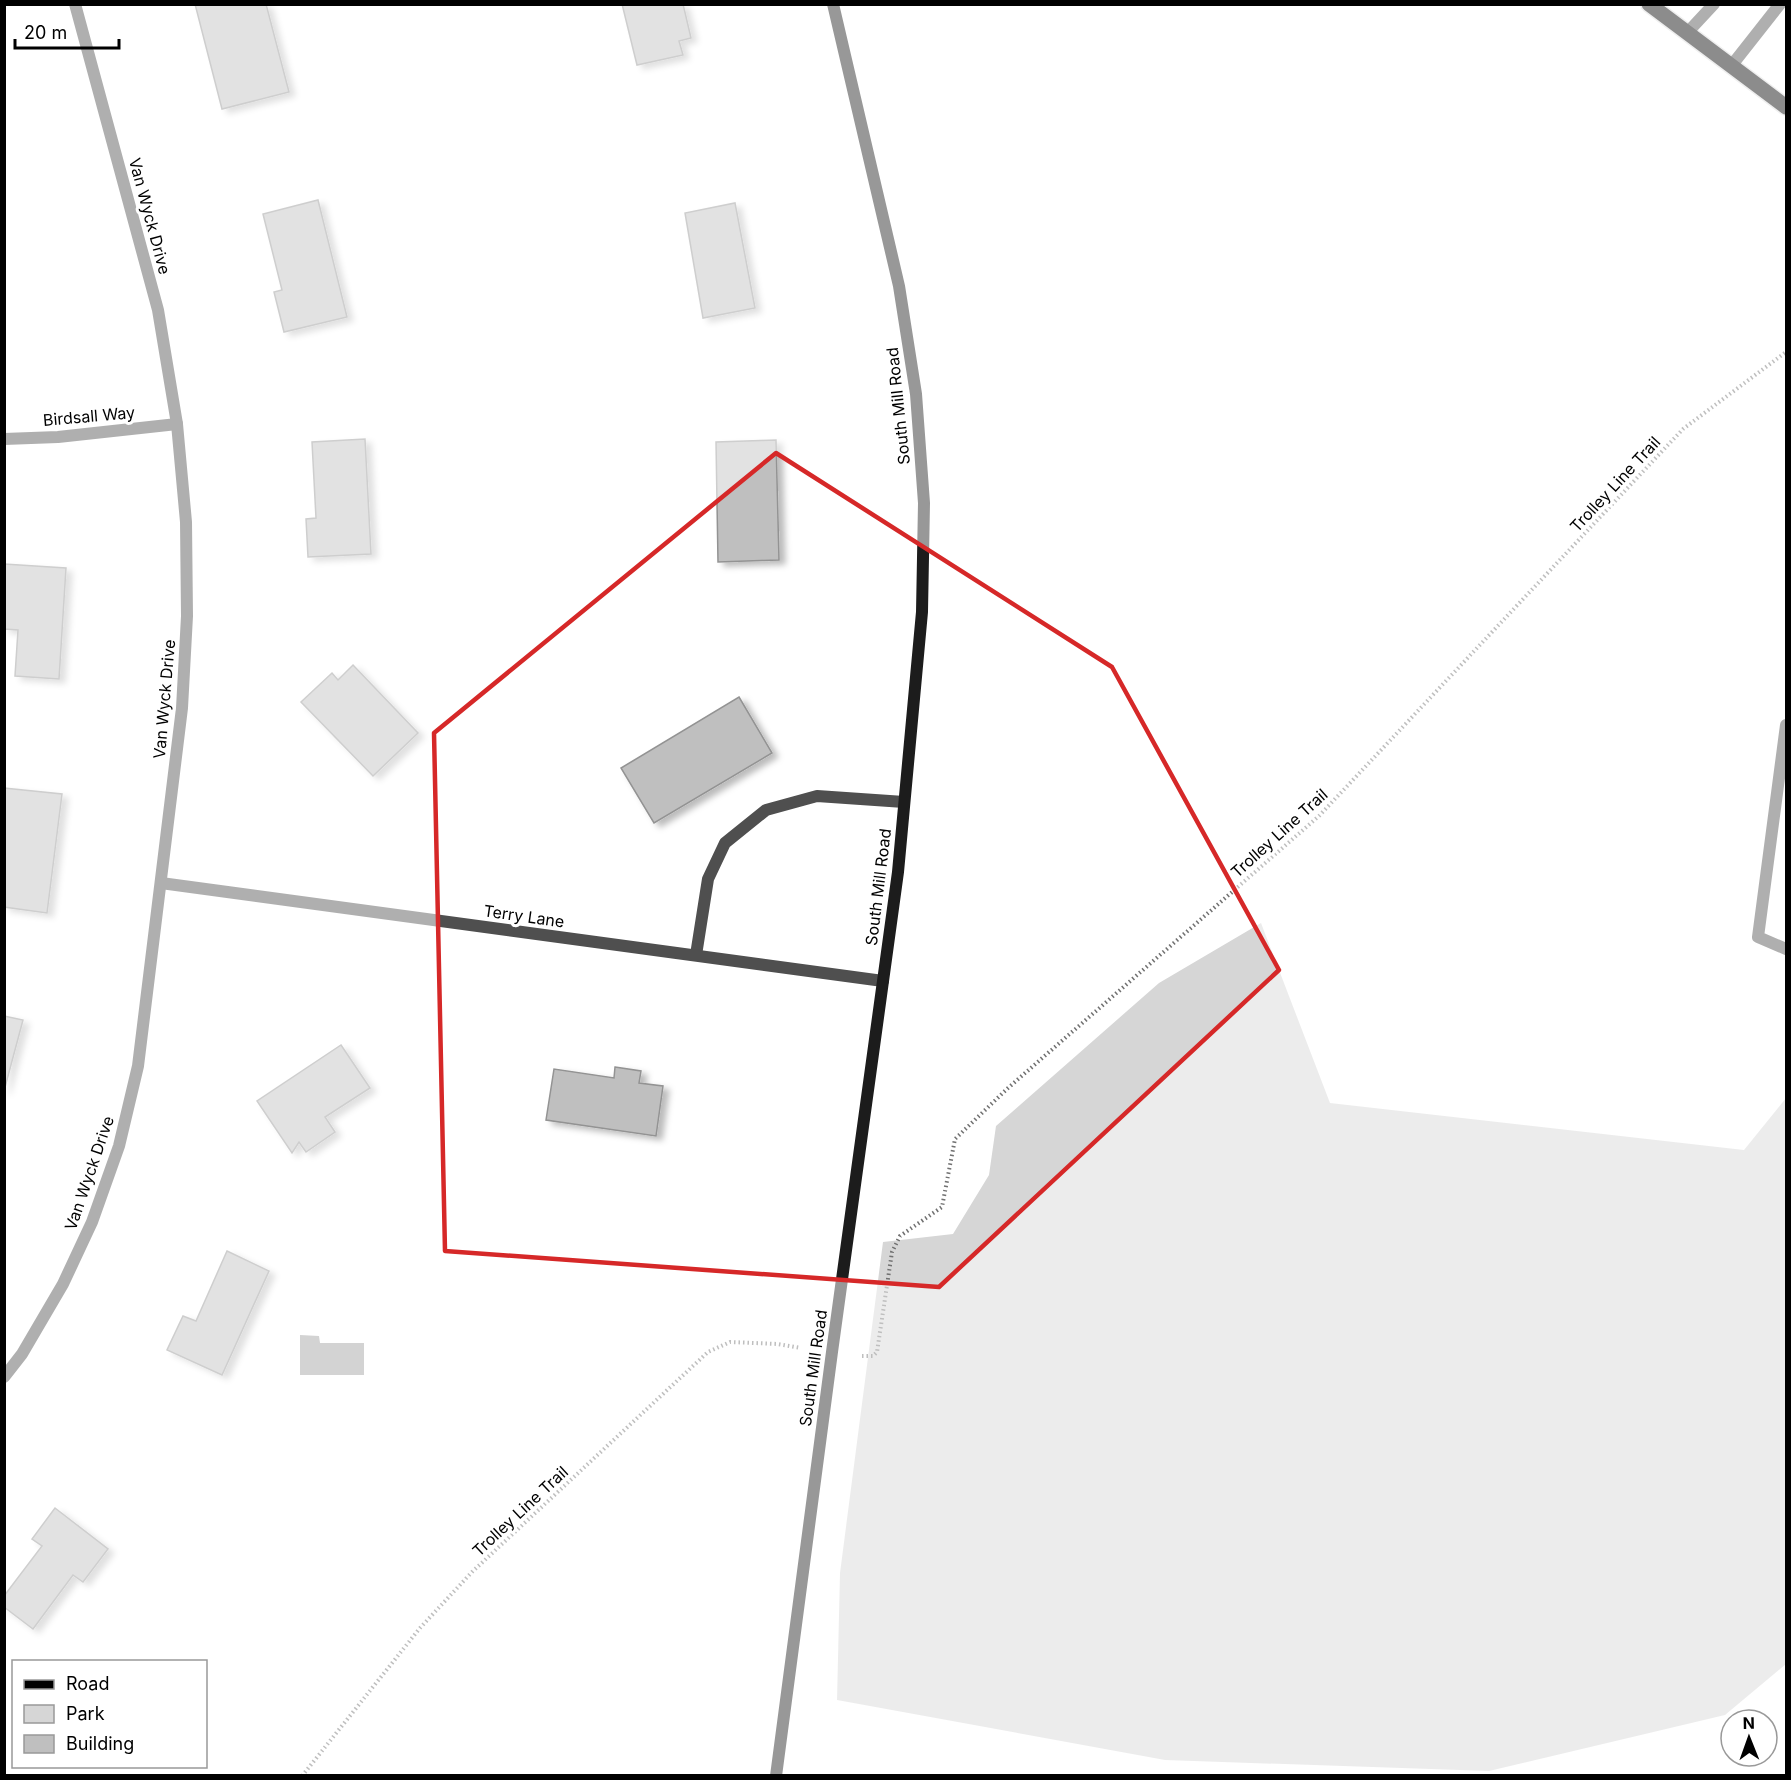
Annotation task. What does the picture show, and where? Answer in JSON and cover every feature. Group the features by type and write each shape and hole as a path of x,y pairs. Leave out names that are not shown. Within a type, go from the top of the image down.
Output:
{"main road":[{"name":"South Mill Road","path":"776,1776 831,1352 898,872 922,612 924,503 916,393 899,286 833,4"},
{"path":"1649,4 1786,107"}],"street":[{"name":"Van Wyck Drive","path":"4,1377 22,1354 63,1284 92,1222 119,1146 138,1066 182,708 187,616 186,522 177,424 158,310 75,4"},
{"path":"1687,33 1714,4"},
{"path":"1732,65 1780,4"},
{"name":"Birdsall Way","path":"4,439 177,424"},
{"path":"1786,725 1758,937 1786,949"},
{"path":"696,955 708,879 725,843 765,810 817,796 904,802"},
{"name":"Terry Lane","path":"161,883 883,981"}],"path":[{"name":"Trolley Line Trail","path":"862,1356 873,1356 877,1352 892,1252 900,1236 942,1208 955,1138 1008,1088 1320,816 1683,429 1786,352"},
{"name":"Trolley Line Trail","path":"302,1776 420,1628 472,1572 708,1352 730,1342 778,1344 801,1348"}],"highlighted area":[{"path":"776,453 1112,667 1279,970 939,1287 445,1251 434,733"}],"green space":[{"path":"1261,923 1330,1103 1744,1150 1786,1098 1786,1664 1733,1708 1719,1708 1719,1716 1489,1771 1165,1760 837,1700 840,1573 883,1242 953,1234 989,1175 996,1126 1159,983"}],"shaded area":[{"path":"300,1335 319,1336 320,1343 364,1343 364,1375 300,1375"}],"building":[{"path":"195,4 266,4 289,92 222,109"},
{"path":"622,4 683,4 691,38 679,41 683,55 637,65"},
{"path":"318,200 347,317 284,332 274,292 282,290 263,214"},
{"path":"735,203 755,308 703,318 685,213"},
{"path":"365,439 371,554 308,557 306,519 316,518 312,442"},
{"path":"776,440 779,560 718,562 716,442"},
{"path":"4,564 66,568 59,679 15,676 18,630 4,629"},
{"path":"353,665 418,733 373,776 301,702 332,673 338,680"},
{"path":"739,697 772,753 654,823 621,768"},
{"path":"4,788 62,794 47,913 4,907"},
{"path":"4,1016 23,1020 4,1091"},
{"path":"341,1045 370,1088 325,1117 335,1132 306,1152 299,1142 292,1153 257,1101"},
{"path":"615,1067 641,1071 639,1083 663,1086 656,1136 546,1120 554,1069 614,1078"},
{"path":"227,1251 269,1271 222,1375 167,1350 183,1316 196,1321"},
{"path":"55,1508 108,1549 83,1582 73,1575 33,1629 4,1607 4,1596 42,1546 32,1539"}]}
